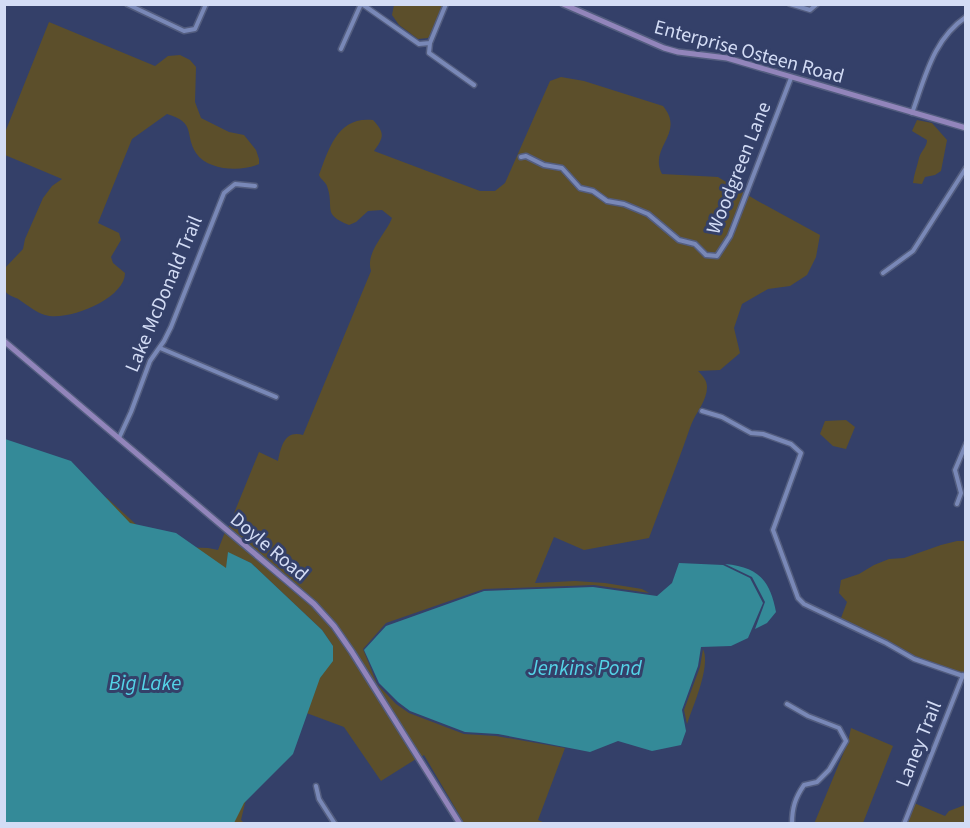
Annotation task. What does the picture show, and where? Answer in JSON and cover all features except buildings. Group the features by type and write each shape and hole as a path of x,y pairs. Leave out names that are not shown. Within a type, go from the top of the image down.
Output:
{"main road":[{"name":"Enterprise Osteen Road","path":"563,4 664,48 728,58 966,128"},
{"name":"Doyle Road","path":"4,341 314,604 334,626 460,824"}],"street":[{"path":"127,4 184,32 195,29 206,4"},
{"path":"341,49 361,4 419,44 430,43"},
{"path":"446,4 430,43 429,53 474,85"},
{"path":"790,4 810,10 817,4"},
{"path":"912,113 941,40 966,17"},
{"path":"958,22 966,25"},
{"name":"Woodgreen Lane","path":"520,157 526,156 544,165 562,168 580,188 593,191 607,201 624,204 648,214 679,240 695,244 706,255 717,256 730,236 791,78"},
{"path":"883,273 913,251 966,168"},
{"name":"Lake McDonald Trail","path":"119,438 150,361 171,327 224,193 236,184 255,186"},
{"path":"160,348 276,397"},
{"path":"702,411 722,417 751,433 763,434 790,444 801,453 773,530 798,598 804,604 914,659 964,676"},
{"path":"957,504 961,495 956,470 966,444"},
{"name":"Laney Trail","path":"904,824 964,676"},
{"path":"788,704 808,716 839,728 846,741 829,770 817,782 804,785 798,793 792,807 792,824"},
{"path":"316,786 319,799 335,824"}],"shaded area":[{"path":"394,5 445,5 433,32 428,38 418,39 399,25 392,15"},
{"path":"49,22 155,66 168,56 180,55 190,60 196,67 195,102 201,118 229,132 244,135 256,150 259,159 259,164 252,167 235,169 209,163 196,153 186,125 176,117 167,114 132,139 98,223 119,233 121,240 111,257 113,263 125,273 122,283 116,292 93,306 80,312 55,316 38,312 9,295 3,283 5,268 23,249 43,198 52,186 62,179 5,155 4,135"},
{"path":"561,77 584,81 663,106 671,125 659,156 662,174 718,177 820,235 816,257 807,275 790,286 768,289 742,304 734,328 740,353 720,370 698,371 706,382 705,397 691,425 649,538 584,550 554,537 535,583 575,581 605,583 642,589 649,593 594,585 484,589 386,623 363,649 377,684 396,704 409,713 464,734 496,736 565,748 538,820 545,823 464,823 424,755 421,757 336,624 228,528 259,452 278,461 285,440 292,435 303,435 371,271 373,250 392,218 382,210 368,211 349,225 332,214 327,186 319,175 337,136 351,123 373,120 380,128 382,135 374,151 480,191 495,191 505,183 550,81"},
{"path":"917,120 932,123 947,140 941,171 925,177 922,184 913,183 919,158 927,140 912,131"},
{"path":"846,420 855,427 846,449 833,446 820,434 825,421"},
{"name":"Big Lake","path":"107,498 140,528 179,547 218,550 225,532 312,606 333,628 416,759 381,781 344,727 293,708 247,795 241,820 244,823 184,823 4,525","holes":["228,553 251,563 322,630 333,646 226,572"]},
{"path":"957,541 965,541 965,674 915,656 841,618 847,602 839,593 841,580 889,559 904,558"},
{"path":"703,649 705,665 703,675 687,724 684,710 700,667"},
{"path":"851,728 893,746 863,823 814,824 848,742"},
{"path":"914,803 945,816 949,811 965,805 965,823 906,823"}],"water":[{"name":"Big Lake","path":"5,439 71,461 130,523 176,533 226,568 228,552 251,563 322,630 333,646 333,661 320,678 293,754 244,803 234,823 5,823"},
{"name":"Jenkins Pond","path":"679,563 723,565 750,578 763,603 748,638 731,646 701,647 698,666 682,710 686,731 681,745 652,751 618,741 590,752 498,734 465,732 410,711 398,702 379,683 364,650 386,626 484,591 593,587 657,596 672,583"},
{"path":"725,564 746,568 761,577 766,584 776,612 767,623 755,629 765,602 752,577"}]}
